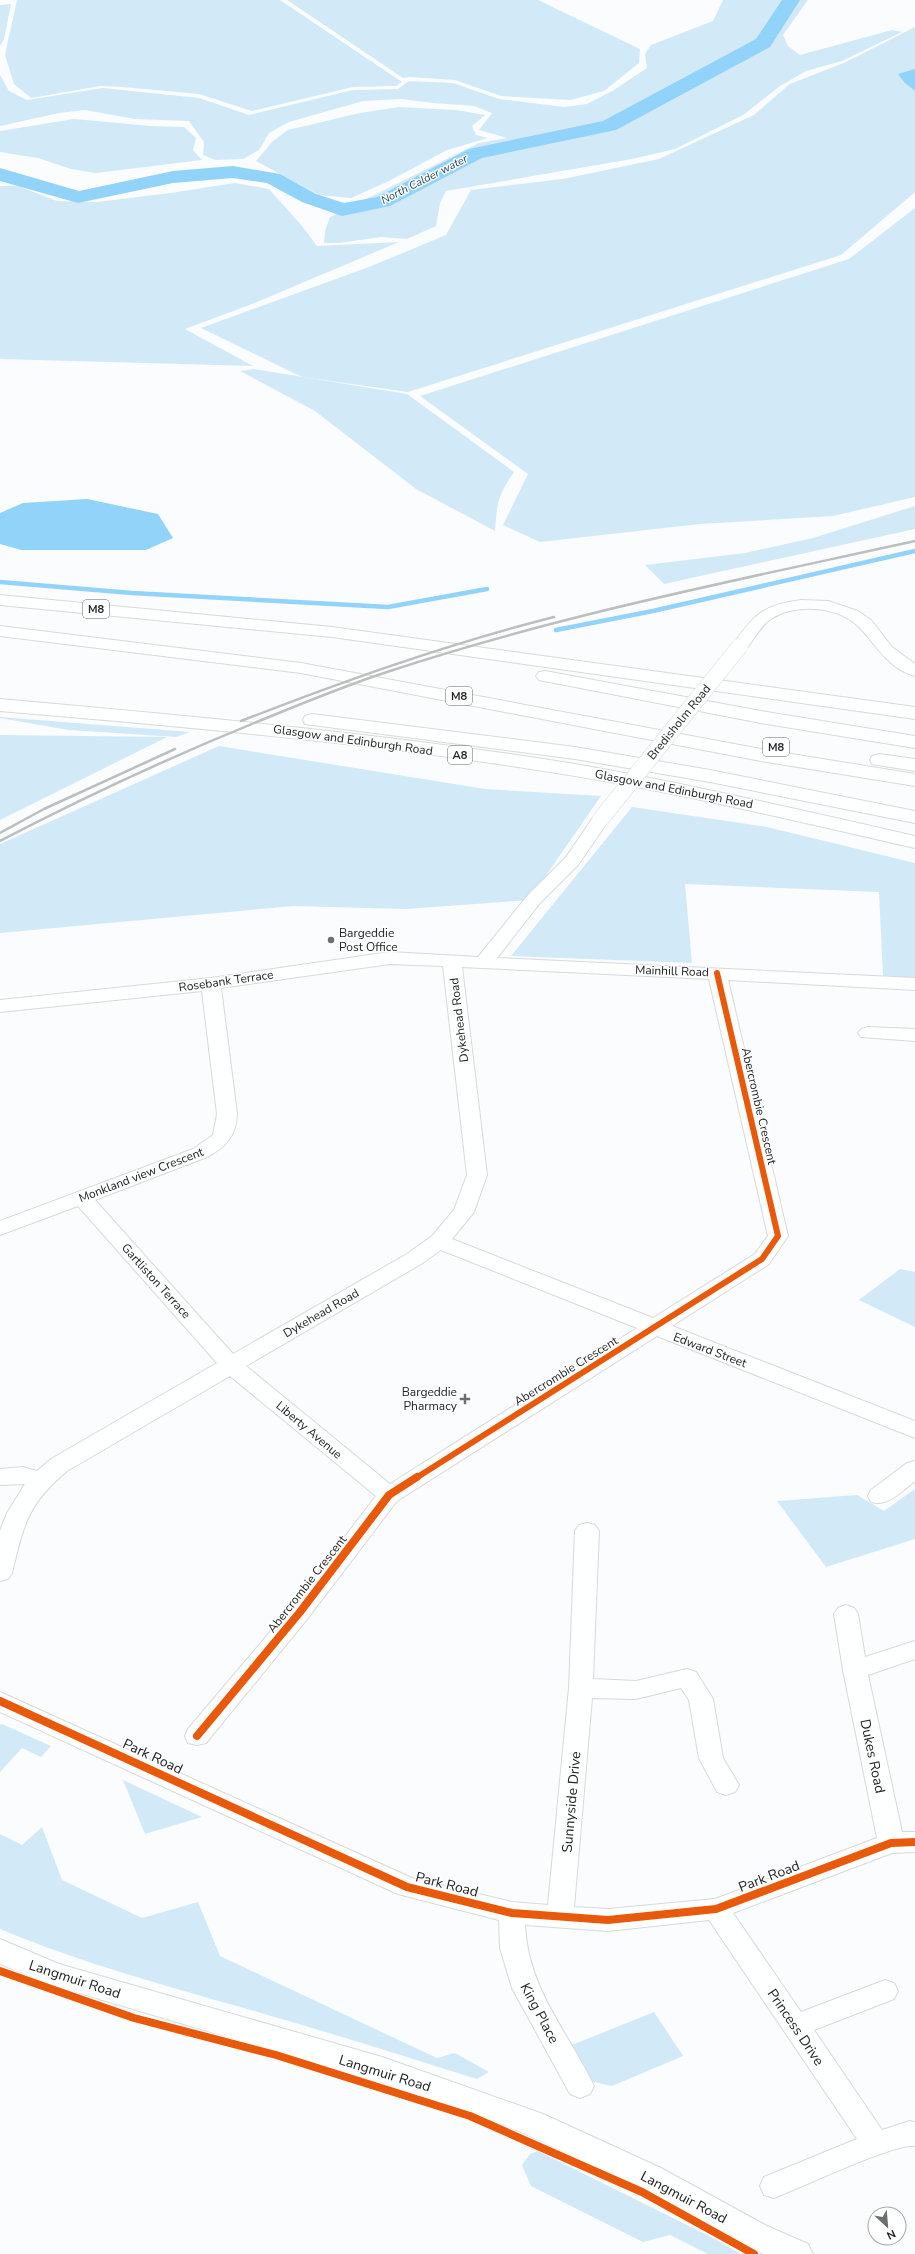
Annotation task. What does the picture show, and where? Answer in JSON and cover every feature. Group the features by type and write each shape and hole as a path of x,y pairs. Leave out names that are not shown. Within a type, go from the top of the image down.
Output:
{"main road":[{"name":"M8","path":"0,592 161,605 446,640 741,690"},
{"name":"M8","path":"0,600 339,633 915,713"},
{"name":"M8","path":"192,619 324,638 529,673 768,718 915,742"},
{"name":"M8","path":"0,625 144,638 287,658 439,682 767,742 915,764"},
{"name":"M8","path":"0,631 215,656 309,670 420,689 761,755 915,780"},
{"name":"Glasgow and Edinburgh Road","path":"0,690 345,724 576,753 710,776 915,817"},
{"name":"Glasgow and Edinburgh Road","path":"0,705 273,729 568,769 709,795 915,842"},
{"name":"M8","path":"638,719 864,765 915,773"},
{"name":"Langmuir Road","path":"0,1951 52,1974 382,2070 532,2123 650,2178 754,2235 797,2254"},
{"name":"Langmuir Road","path":"754,2235 781,2254"}],"street":[{"name":"Bredisholm Road","path":"482,964 534,899 572,861 600,820 764,616 773,612 803,605 831,607 855,616 869,628 884,648 915,671"},
{"name":"Rosebank Terrace","path":"0,1006 211,984 383,958 452,962"},
{"name":"Mainhill Road","path":"452,962 717,973 915,984"},
{"name":"Dykehead Road","path":"0,1573 14,1519 24,1500 40,1481 64,1462 230,1364 408,1262 439,1241 464,1212 477,1175 452,962"},
{"name":"Abercrombie Crescent","path":"197,1736 300,1612 389,1495 762,1259 778,1236 717,973"},
{"name":"Monkland view Crescent","path":"0,1228 200,1153 216,1145 227,1129 211,984"},
{"path":"868,1033 915,1035"},
{"name":"Gartliston Terrace","path":"82,1198 230,1364"},
{"name":"Edward Street","path":"439,1241 915,1430"},
{"name":"Liberty Avenue","path":"230,1364 389,1495"},
{"path":"879,1496 915,1469"},
{"path":"0,1477 24,1475 40,1481"},
{"name":"Sunnyside Drive","path":"560,1916 581,1688 587,1531"},
{"name":"Dukes Road","path":"846,1614 855,1670 903,1842"},
{"path":"855,1670 915,1650"},
{"path":"581,1688 636,1690 687,1678 701,1699 712,1758 726,1786"},
{"name":"Park Road","path":"0,1701 26,1711 407,1887 512,1913 608,1920 716,1909 903,1842"},
{"name":"Princess Drive","path":"716,1909 794,2026 876,2144"},
{"name":"King Place","path":"512,1913 513,1948 525,1988 580,2086"},
{"path":"794,2026 885,1991"},
{"path":"774,2186 876,2144 910,2133 915,2134"}],"shaded area":[{"path":"17,0 280,0 402,82 396,86 353,87 252,111 199,94 122,87 100,86 31,98 14,84 5,55"},
{"path":"287,0 538,0 640,49 639,63 604,91 570,100 501,96 455,80 410,77 403,78"},
{"path":"723,0 808,0 783,35 788,46 800,55 892,30 902,32 842,61 806,71 780,86 743,115 675,149 632,159 446,191 440,203 436,226 407,239 381,237 339,243 324,243 325,231 330,217 479,143 507,138 479,130 492,113 474,106 402,99 363,101 289,122 269,133 259,150 243,159 215,160 203,155 204,142 189,121 135,119 85,110 59,113 0,126 0,75 9,91 27,100 103,88 199,98 249,115 353,90 398,89 409,81 453,83 499,99 564,107 587,104 614,90 647,68 645,54 651,45 713,21"},
{"path":"11,4 4,39 0,46 0,5"},
{"path":"915,27 915,192 841,255 408,392 302,377 201,328 369,267 446,235 471,190 563,179 659,159 754,115 790,84 846,62"},
{"path":"399,107 456,110 485,115 472,126 476,135 488,138 447,150 389,181 351,198 319,195 256,161 273,141 288,130 360,113"},
{"path":"74,119 151,126 184,127 196,138 193,150 202,160 96,173 71,169 38,158 0,152 0,131"},
{"path":"235,183 269,189 302,226 317,246 399,242 252,304 185,329 253,366 0,359 0,186 18,186 57,201 97,202"},
{"path":"915,208 915,497 833,516 700,524 540,542 503,525 528,474 420,396 849,259"},
{"path":"254,369 407,394 514,472 499,499 495,531 416,489 315,411 240,371"},
{"path":"915,506 915,529 664,584 645,565 745,553 813,538"},
{"path":"0,717 190,732 176,737 69,730"},
{"path":"0,735 167,737 0,820"},
{"path":"219,746 485,789 601,796 529,900 406,909 293,906 0,933 0,844"},
{"path":"632,807 767,827 915,863 915,978 883,976 879,892 685,884 692,963 511,956"},
{"path":"900,1269 915,1272 915,1327 859,1300"},
{"path":"915,1489 915,1539 826,1567 777,1501 857,1495 884,1511"},
{"path":"2,1724 51,1746 41,1757 22,1748 0,1772 0,1725"},
{"path":"123,1780 202,1817 145,1834"},
{"path":"42,1827 62,1880 142,1918 198,1902 220,1956 437,2058 455,2053 489,2072 477,2079 310,2027 94,1964 31,1942 0,1929 0,1834 22,1845"},
{"path":"654,2012 683,2056 612,2086 590,2081 567,2047"},
{"path":"538,2151 715,2239 741,2254 708,2254 670,2235 643,2242 531,2186 522,2165 530,2154"}],"water":[{"path":"915,69 915,91 905,83 898,74"},
{"path":"87,499 158,514 173,538 146,550 21,550 0,544 0,513 23,503"}],"waterway":[{"name":"North Calder water","path":"0,174 78,197 173,177 233,172 273,178 309,198 342,210 383,202 476,153 609,126 763,43 791,0"},
{"path":"556,630 653,611 915,551"},
{"path":"0,582 132,593 388,607 487,589"}],"railway":[{"path":"0,841 100,791 235,731 313,699 387,672 517,633 583,616 915,541"},
{"path":"241,721 435,651 554,617"},
{"path":"0,833 44,809 175,749"}],"cycle path":[{"path":"197,1736 300,1612 389,1495 762,1259 778,1236 717,973"},
{"path":"0,1701 407,1887 512,1913 608,1920 716,1909 891,1843 915,1842"},
{"path":"0,1971 134,2018 276,2055 470,2116 642,2192 754,2254"}],"place":[{"name":"Bargeddie Post Office","path":"331,940"},
{"name":"Bargeddie Pharmacy","path":"465,1399"}]}
